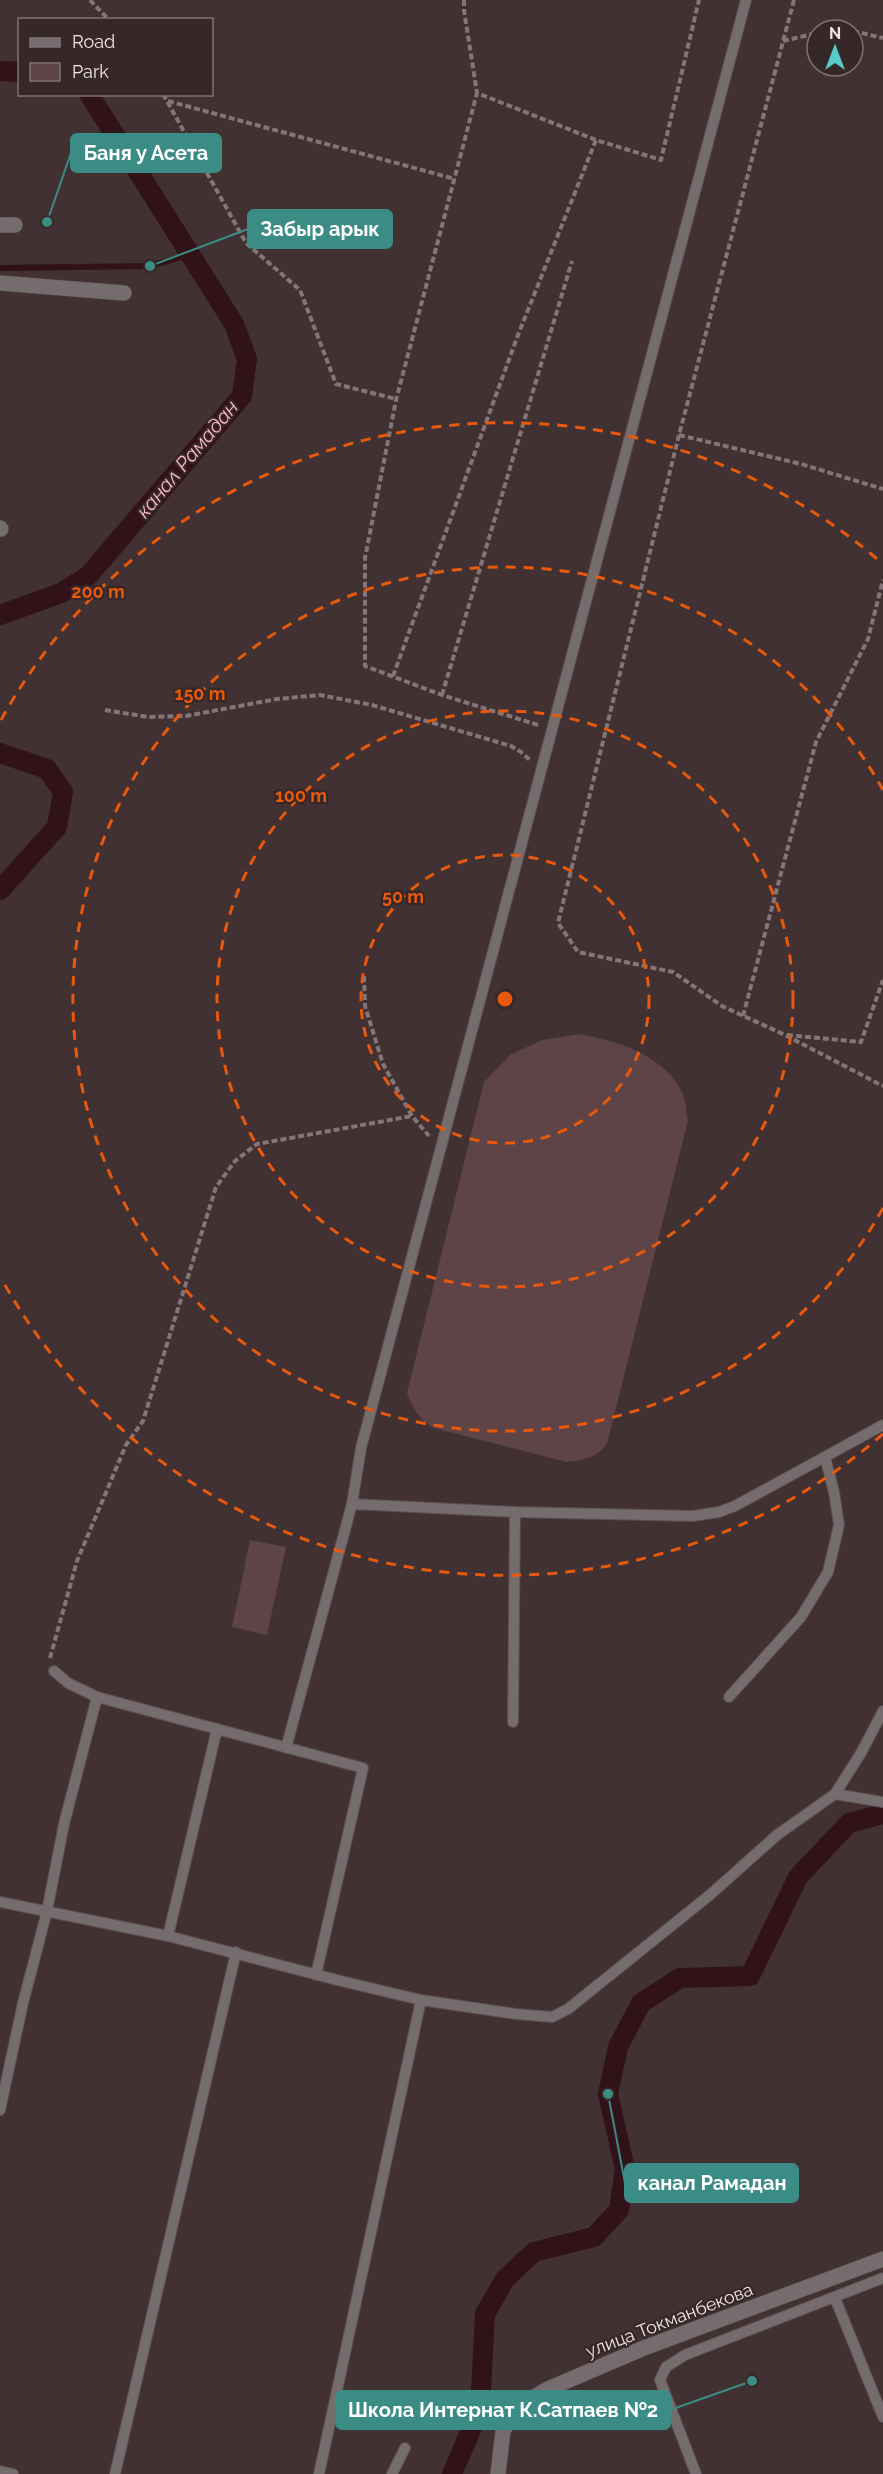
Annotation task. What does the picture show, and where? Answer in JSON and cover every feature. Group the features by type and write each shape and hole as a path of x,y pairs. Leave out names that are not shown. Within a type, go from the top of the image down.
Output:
{"street":[{"path":"0,283 124,293"},
{"name":"улица Токманбекова","path":"498,2474 504,2431 517,2407 548,2389 644,2348 883,2259"}],"lane":[{"path":"286,1748 352,1504 361,1448 746,0"},
{"path":"352,1504 515,1512 693,1516 720,1512 883,1425"},
{"path":"729,1697 801,1617 828,1572 839,1525 834,1491 825,1457"},
{"path":"513,1722 515,1512"},
{"path":"54,1671 68,1683 98,1697 363,1768 316,1975"},
{"path":"0,2110 23,2003 47,1911 64,1824 98,1697"},
{"path":"0,1902 168,1936 422,2000 552,2017 568,2009 711,1894 777,1835 835,1794 861,1753 883,1711"},
{"path":"168,1936 216,1729"},
{"path":"835,1794 883,1802"},
{"path":"115,2474 236,1952"},
{"path":"319,2474 422,2000"},
{"path":"696,2474 660,2380 666,2367 685,2355 883,2278"},
{"path":"835,2298 883,2417"},
{"path":"392,2474 405,2448"},
{"path":"0,2471 14,2474"}],"path":[{"path":"90,0 107,18"},
{"path":"464,0 477,93 396,399 365,558 365,666 442,695 553,729"},
{"path":"477,93 596,140 661,160 699,0"},
{"path":"794,0 679,435 558,923 578,952 673,972 722,1006 785,1035 883,1086"},
{"path":"865,34 883,38"},
{"path":"783,41 805,36"},
{"path":"165,96 246,243 300,290 336,384 396,399"},
{"path":"167,101 455,178"},
{"path":"393,676 518,335 596,140"},
{"path":"442,695 572,261"},
{"path":"679,435 801,464 883,489"},
{"path":"743,1016 816,742 868,639 883,580"},
{"path":"105,710 148,717 186,716 277,699 320,695 372,705 511,746 531,762 537,784"},
{"path":"364,976 365,1006 383,1064 412,1116 441,1151"},
{"path":"785,1035 861,1042 883,980"},
{"path":"54,1671 50,1663 52,1647 77,1561 126,1444 143,1421 216,1187 235,1161 257,1144 412,1116"}],"green space":[{"path":"578,1034 624,1046 654,1061 677,1083 684,1097 688,1121 607,1444 589,1458 567,1462 434,1428 417,1414 407,1393 484,1082 510,1055 542,1040"},
{"path":"250,1540 286,1547 267,1635 232,1627"}],"waterway":[{"name":"канал Рамадан","path":"0,71 18,72"},
{"name":"канал Рамадан","path":"0,615 61,593 88,576 242,396 247,359 234,324 90,96"},
{"path":"0,268 150,266 191,254"},
{"name":"канал Рамадан","path":"0,753 47,769 63,792 57,827 0,890"},
{"name":"канал Рамадан","path":"452,2474 480,2409 485,2314 505,2279 534,2252 594,2237 619,2210 625,2169 608,2094 618,2047 641,2003 680,1978 750,1976 798,1877 849,1823 883,1814"}],"place":[{"name":"Баня у Асета","path":"47,222"},
{"name":"Забыр арык","path":"150,266"},
{"name":"канал Рамадан","path":"608,2094"},
{"name":"Школа Интернат К.Сатпаев №2","path":"752,2381"}]}
